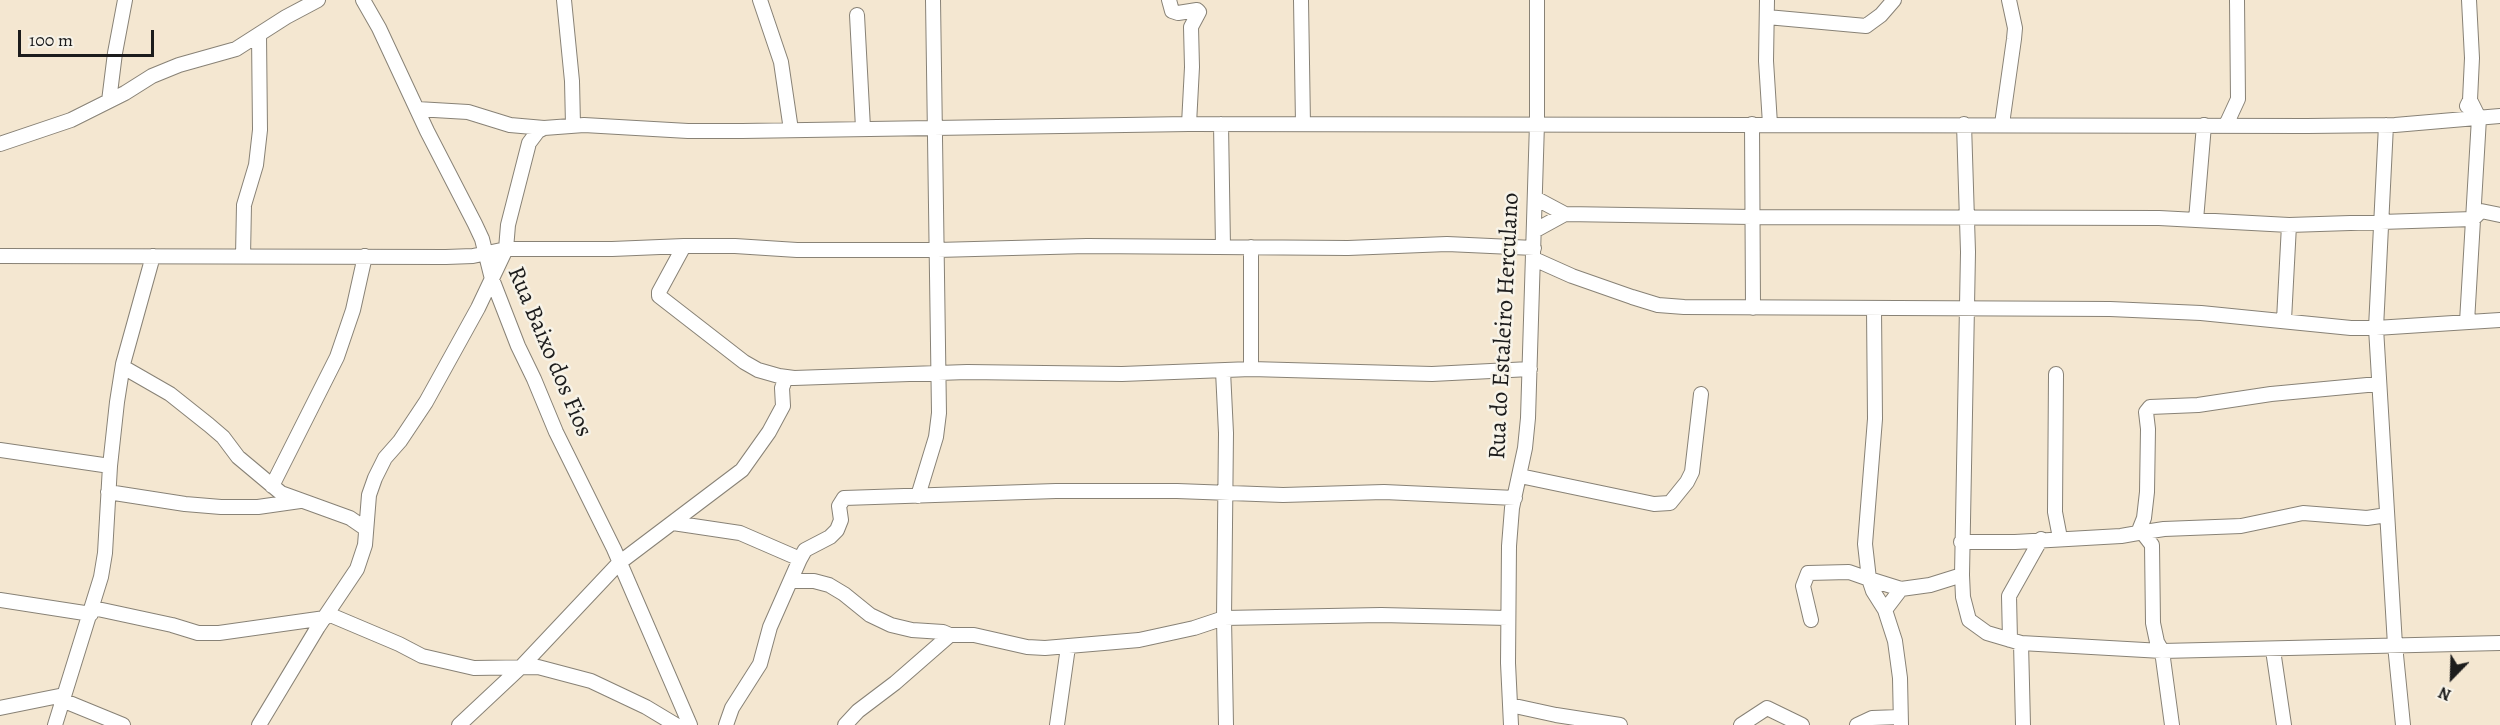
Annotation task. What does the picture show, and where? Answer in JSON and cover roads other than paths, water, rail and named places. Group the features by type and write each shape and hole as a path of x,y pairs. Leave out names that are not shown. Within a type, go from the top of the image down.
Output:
{"street":[{"path":"109,101 125,0"},
{"path":"0,144 71,120 152,76 179,65 236,49 286,17 318,0"},
{"name":"Rua Baixo dos Fios","path":"363,0 391,50 417,109 475,224 492,279 556,432 597,513 690,725"},
{"path":"564,0 571,69 573,125"},
{"path":"760,0 781,62 790,130"},
{"path":"918,496 938,424 940,372 933,0"},
{"path":"1169,0 1172,11 1178,13 1197,10 1199,12 1191,27 1192,67 1189,124"},
{"path":"1301,0 1303,124"},
{"name":"Rua do Estaleiro Herculano","path":"1511,725 1508,618 1510,524 1527,428 1534,254 1538,0"},
{"path":"1767,0 1766,61 1770,124"},
{"path":"1767,17 1866,26 1881,15 1894,0"},
{"path":"2002,124 2013,57 2015,28 2009,0"},
{"path":"2226,125 2238,99 2237,0"},
{"path":"2460,118 2470,100 2472,58 2469,0"},
{"path":"857,15 863,128"},
{"path":"243,256 244,205 256,165 259,141 259,35"},
{"path":"2238,99 2251,125"},
{"path":"2467,322 2479,118 2470,100"},
{"path":"417,109 468,112 510,125 544,128 573,125 688,131 1189,124 2386,125 2500,116"},
{"path":"1221,124 1223,248"},
{"path":"1752,124 1753,308"},
{"path":"1964,124 1968,217 1961,542 1963,597 1969,620 1987,633 2016,641 2162,651 2500,643"},
{"path":"2196,220 2204,125"},
{"path":"2386,125 2375,354 2395,645 2403,725"},
{"path":"259,725 357,569 365,545 369,495 375,478 386,458 426,402 459,345 492,279 506,249 508,225 530,143 544,128"},
{"path":"1535,198 1565,214 2196,220 2289,225 2474,219 2481,212 2500,215"},
{"path":"1534,231 1565,214"},
{"path":"2284,320 2289,225"},
{"path":"3,258 446,257 485,254 506,249 684,246 735,246 797,250 937,250 1088,246 1223,248 1448,244 1534,254 1572,276 1658,305 1753,308 2110,309 2201,313 2351,328 2500,320"},
{"path":"684,246 659,296 744,362 758,369 786,377 940,372 1122,374 1251,369 1432,374 1530,369"},
{"path":"1251,247 1251,369"},
{"path":"55,725 92,611 105,553 110,466 123,367 153,256"},
{"path":"272,486 338,357 353,310 365,256"},
{"path":"1857,725 1872,718 1901,721 1899,657 1885,610 1872,591 1865,544 1875,419 1874,309"},
{"path":"2351,328 2368,342 2375,354"},
{"path":"123,367 170,394 209,425 223,437 238,457 281,494 350,518 366,529"},
{"path":"1223,371 1227,492 1224,618 1226,725"},
{"path":"2056,374 2054,502 2060,538"},
{"path":"459,725 521,667 619,562 722,487 747,465 783,406 782,388 786,377"},
{"path":"2172,725 2162,651 2157,642 2153,623 2149,534 2144,518 2149,465 2146,412 2150,407 2198,405 2271,394 2378,384"},
{"path":"1520,476 1654,504 1670,503 1692,472 1701,394"},
{"path":"0,450 110,466"},
{"path":"726,725 732,708 760,664 770,627 800,559 805,550 830,537 837,530 841,520 840,506 843,499 1056,491 1227,492 1283,495 1384,492 1515,498"},
{"path":"108,492 221,507 258,507 300,501"},
{"path":"1961,542 2100,538 2229,528 2303,513 2367,518 2387,515"},
{"path":"673,523 740,533 800,559"},
{"path":"2023,725 2016,641 2009,596 2041,539"},
{"path":"1811,620 1803,586 1809,573 1849,572 1901,589 1930,585 1962,575"},
{"path":"791,580 814,581 829,585 870,615 891,625 950,635 975,635 1033,648 1139,640 1224,618 1381,615 1508,618"},
{"path":"1885,610 1901,589"},
{"path":"0,600 92,611 172,625 198,633 219,633 326,616 399,644 422,656 474,668 538,667 600,684 676,725"},
{"path":"844,725 950,635"},
{"path":"1057,725 1068,647"},
{"path":"2273,650 2284,725"},
{"path":"0,708 63,698 123,725"},
{"path":"1510,705 1620,725"},
{"path":"1742,725 1767,708 1802,725"}]}
